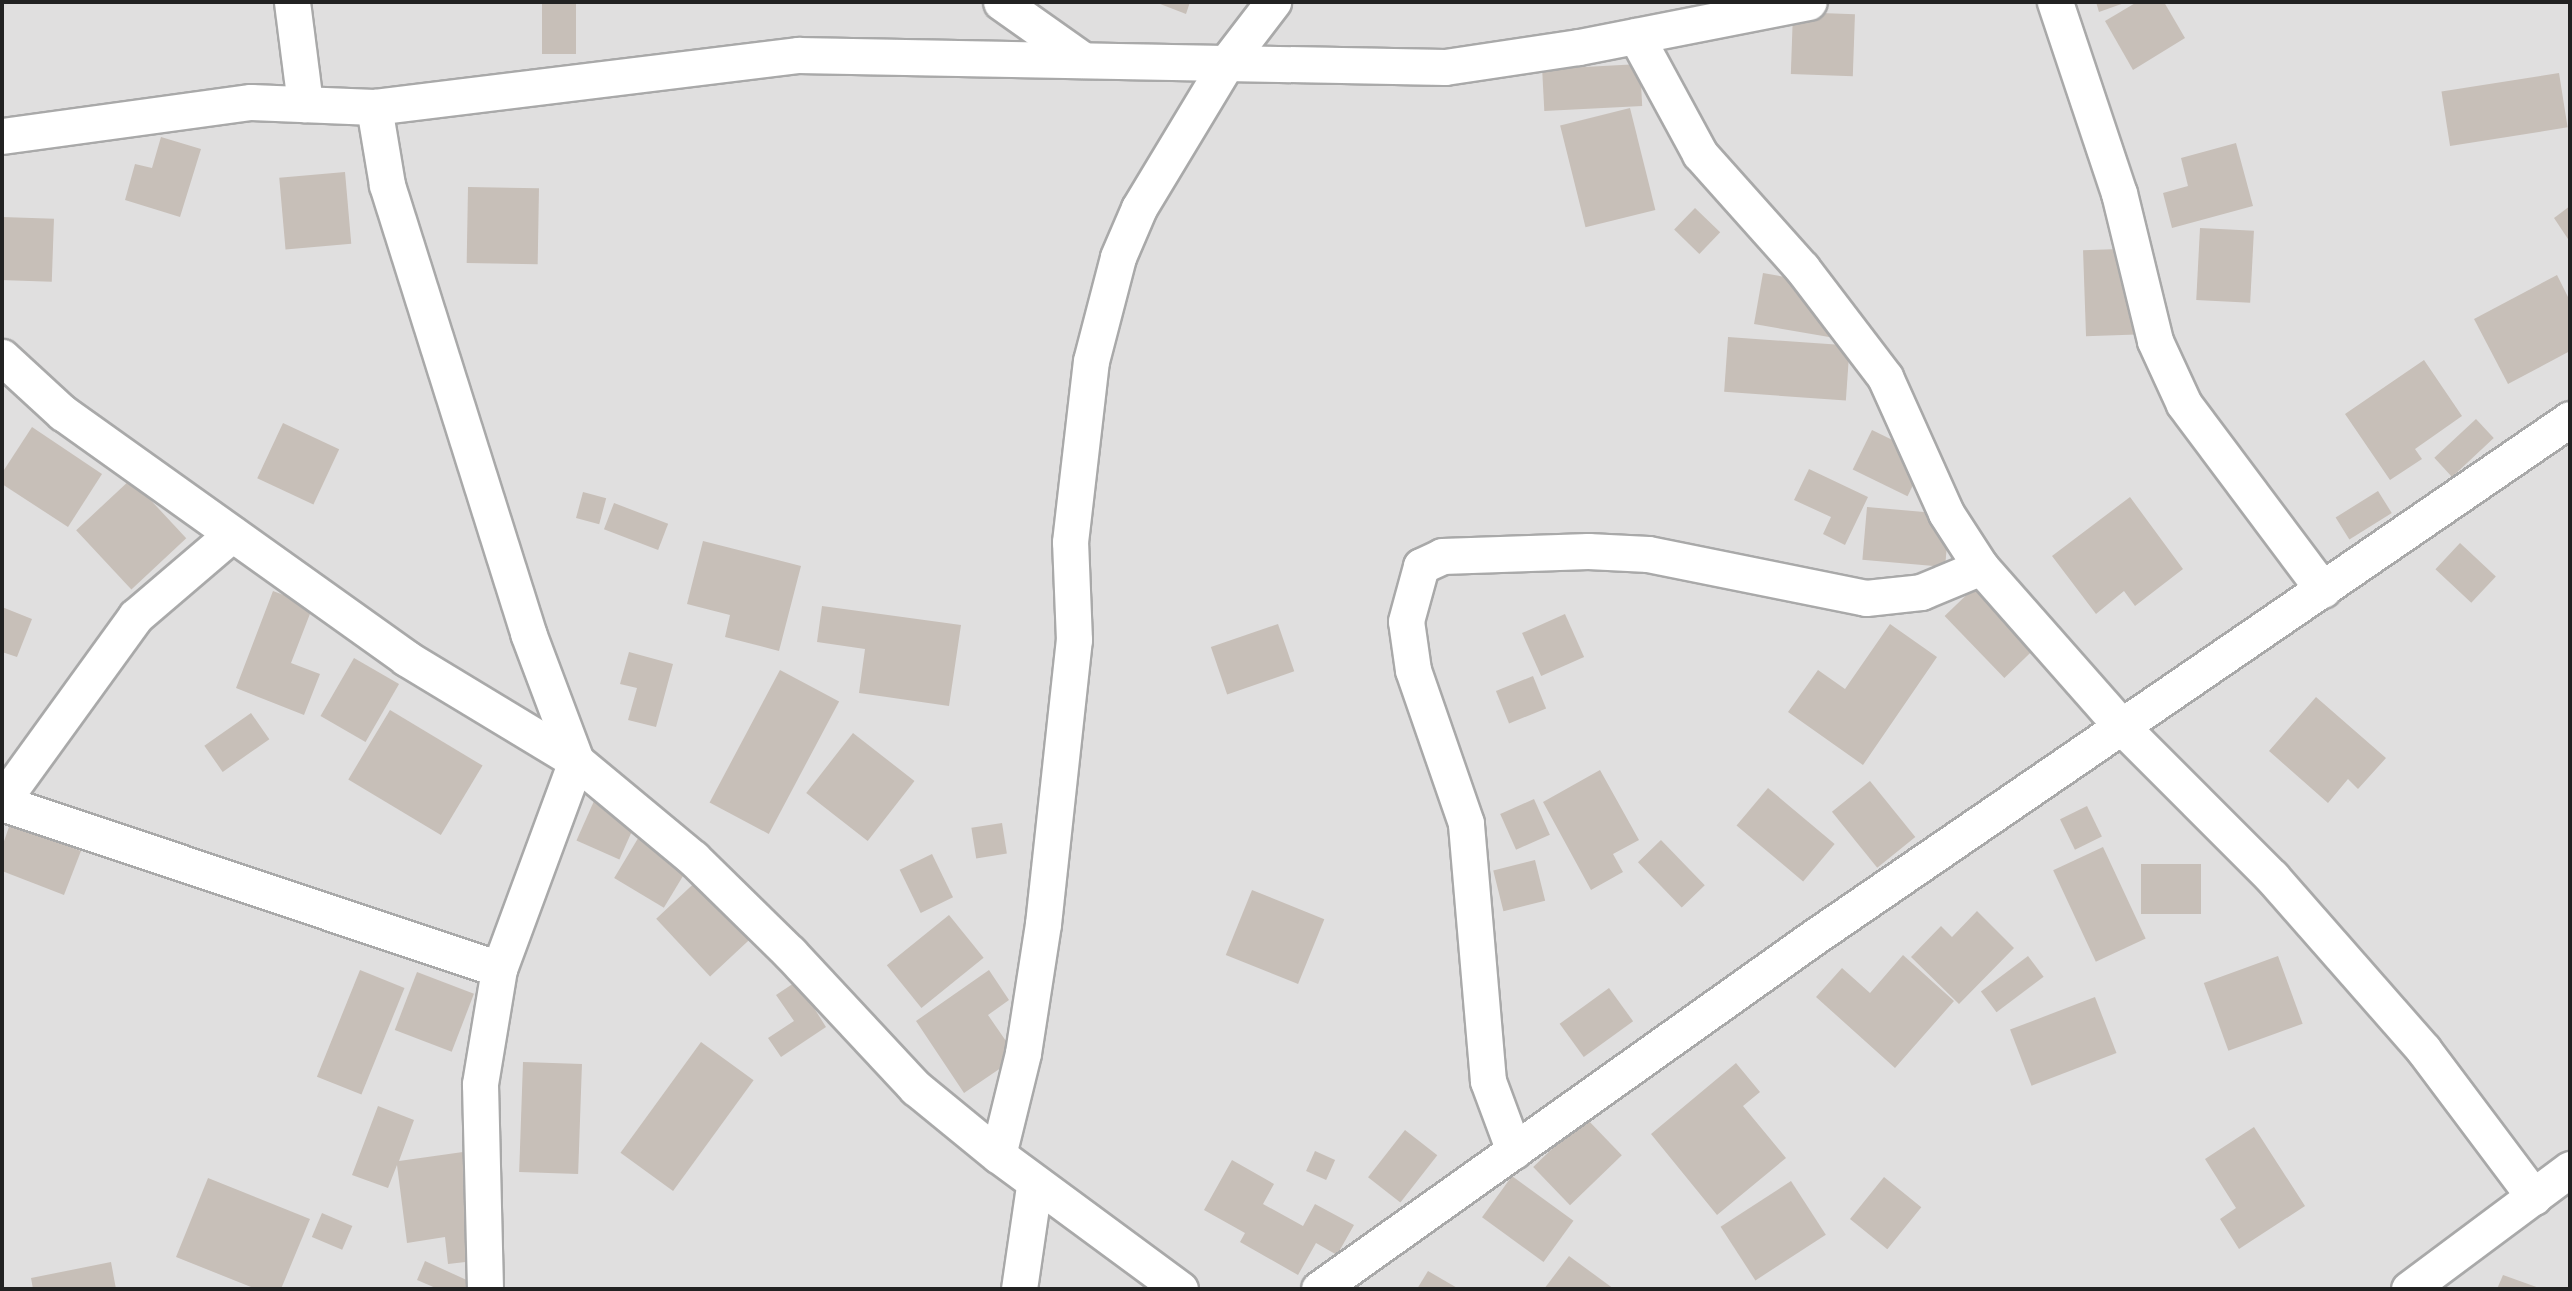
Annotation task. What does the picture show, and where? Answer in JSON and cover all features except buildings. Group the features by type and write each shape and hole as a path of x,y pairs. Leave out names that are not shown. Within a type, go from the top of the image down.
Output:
{"street":[{"path":"292,2 305,104"},
{"path":"1001,2 1083,60"},
{"path":"998,1155 1023,1053 1043,924 1074,640 1070,542 1091,361 1118,257 1139,208 1227,62 1273,2"},
{"path":"2,136 251,102 374,107 799,55 1445,67 1636,36 1809,2"},
{"path":"2055,2 2119,193 2155,341 2184,404 2323,590"},
{"path":"1636,36 1700,155 1802,268 1885,377 1946,513 1981,567 2123,728 2272,877 2423,1049 2534,1197"},
{"path":"374,107 391,198 528,633 576,761 499,969 480,1084 485,1289"},
{"path":"2,357 63,413 406,658 576,761 693,858 790,953 916,1088 1034,1186 1180,1289"},
{"path":"1319,1289 1814,937 2123,728 2570,419"},
{"path":"232,534 136,616 2,802 499,969"},
{"path":"1514,1151 1488,1081 1466,823 1413,670 1406,621 1422,566 1443,556 1588,551 1648,554 1866,598 1921,592 1981,567"},
{"path":"2409,1289 2570,1169"},
{"path":"1019,1289 1034,1186"}],"shaded area":[{"path":"2,2 2570,2 2570,1289 2,1289"}]}
